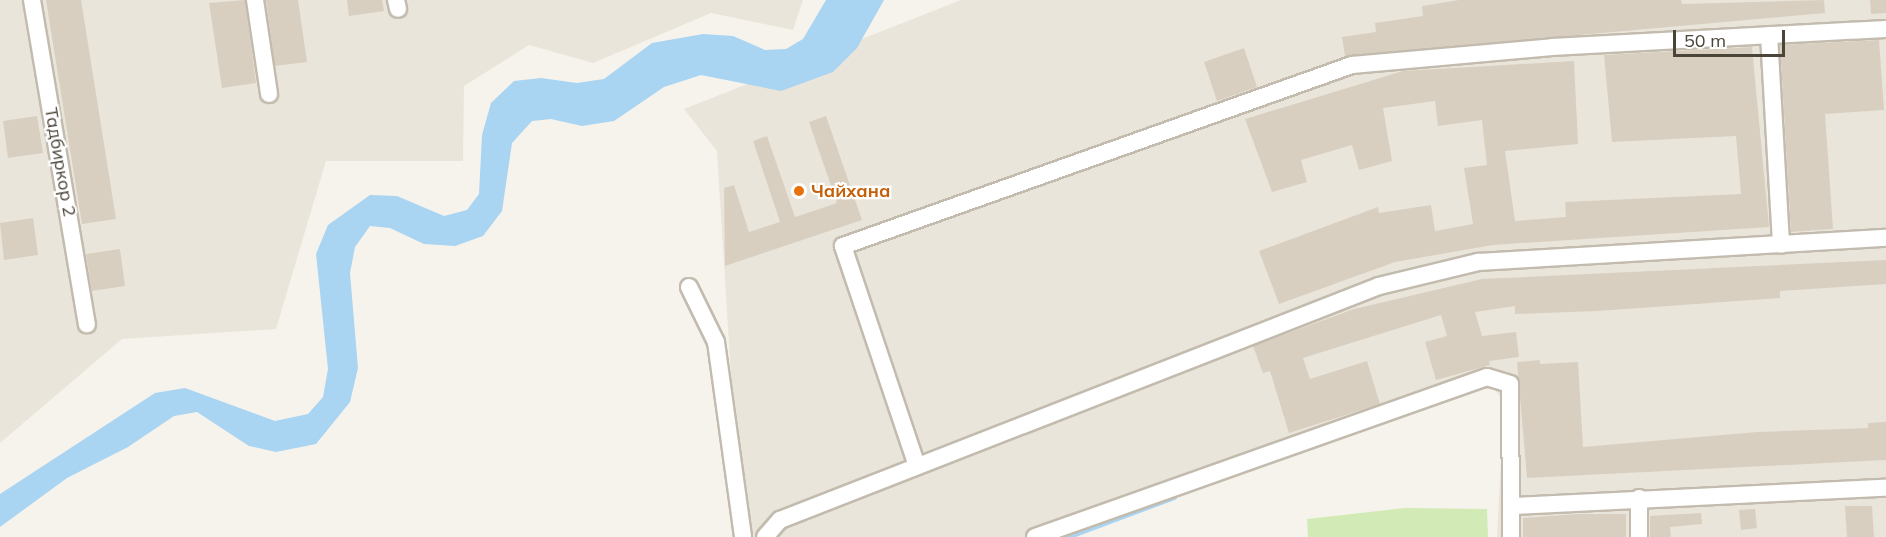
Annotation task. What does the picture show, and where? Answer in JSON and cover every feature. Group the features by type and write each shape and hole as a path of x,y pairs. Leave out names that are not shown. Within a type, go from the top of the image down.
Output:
{"street":[{"name":"Тадбиркор 2","path":"32,0 87,324"},
{"path":"255,0 269,94"},
{"path":"917,466 843,246 1352,65 1552,47 1886,29"},
{"path":"1769,35 1781,245"},
{"path":"765,537 780,520 1378,286 1478,262 1886,238"},
{"path":"689,287 716,342 743,537"},
{"path":"1035,537 1487,377 1510,384 1511,537"},
{"path":"1512,506 1639,498 1886,488"},
{"path":"1639,498 1639,537"}],"shaded area":[{"path":"0,0 803,0 793,30 711,13 593,63 529,45 464,86 463,161 326,161 276,329 122,339 0,443"},
{"path":"961,0 1886,0 1886,537 1497,537 1504,403 1494,388 1466,391 1218,478 1068,537 741,537 717,151 684,109"}],"green space":[{"path":"1405,508 1487,509 1488,537 1308,537 1307,519"}],"water":[{"path":"826,0 884,0 857,48 833,72 781,91 701,75 664,87 614,121 582,126 551,119 532,121 512,143 502,211 483,236 455,246 424,244 390,228 370,226 355,247 350,273 358,368 350,402 316,444 276,452 249,446 197,412 174,416 128,447 67,478 0,527 0,494 155,393 185,388 275,421 308,414 323,397 328,369 316,254 328,225 370,195 397,196 444,216 467,210 479,194 482,135 491,103 514,81 541,78 577,83 604,79 652,43 703,34 733,36 765,50 786,49 803,39"}],"building":[{"path":"46,0 81,0 116,219 82,224"},
{"path":"245,0 256,83 222,88 209,3"},
{"path":"266,0 298,0 307,62 275,66"},
{"path":"347,0 382,0 384,11 349,16"},
{"path":"1459,0 1681,0 1682,4 1824,0 1825,13 1345,56 1342,37 1376,32 1375,23 1423,16 1422,6"},
{"path":"1870,0 1886,0 1886,13 1871,14"},
{"path":"1879,40 1884,110 1825,114 1833,229 1791,232 1780,45"},
{"path":"1752,47 1769,227 1493,245 1395,262 1279,304 1259,251 1378,207 1379,213 1431,205 1435,231 1473,224 1464,168 1487,165 1482,120 1438,126 1435,101 1383,108 1392,161 1359,170 1352,145 1301,160 1307,182 1272,192 1245,119 1403,71 1574,61 1578,144 1505,151 1515,221 1566,217 1565,202 1741,194 1736,136 1612,142 1604,55"},
{"path":"1244,48 1257,87 1217,101 1204,62"},
{"path":"37,116 43,153 8,158 3,121"},
{"path":"826,116 862,220 725,266 724,188 734,185 749,232 780,222 753,141 767,136 795,217 837,203 809,122"},
{"path":"33,218 38,255 4,260 0,223"},
{"path":"120,249 125,286 92,291 86,254"},
{"path":"1886,260 1886,284 1780,291 1780,298 1598,311 1515,314 1515,306 1475,312 1482,336 1516,332 1519,357 1489,361 1490,365 1436,380 1425,342 1447,336 1441,315 1303,358 1310,379 1367,361 1380,404 1289,433 1270,371 1263,373 1253,346 1354,309 1482,279"},
{"path":"1540,360 1540,364 1578,362 1583,447 1757,432 1868,428 1868,423 1886,422 1886,460 1527,478 1517,362"},
{"path":"1845,506 1872,506 1874,537 1847,537"},
{"path":"1755,509 1757,528 1741,530 1739,510"},
{"path":"1701,513 1702,524 1670,527 1671,537 1650,537 1650,516"},
{"path":"1576,514 1626,514 1626,537 1523,537 1523,518"}],"waterway":[{"path":"1067,537 1174,497"}],"place":[{"name":"Чайхана","path":"799,191"}]}
